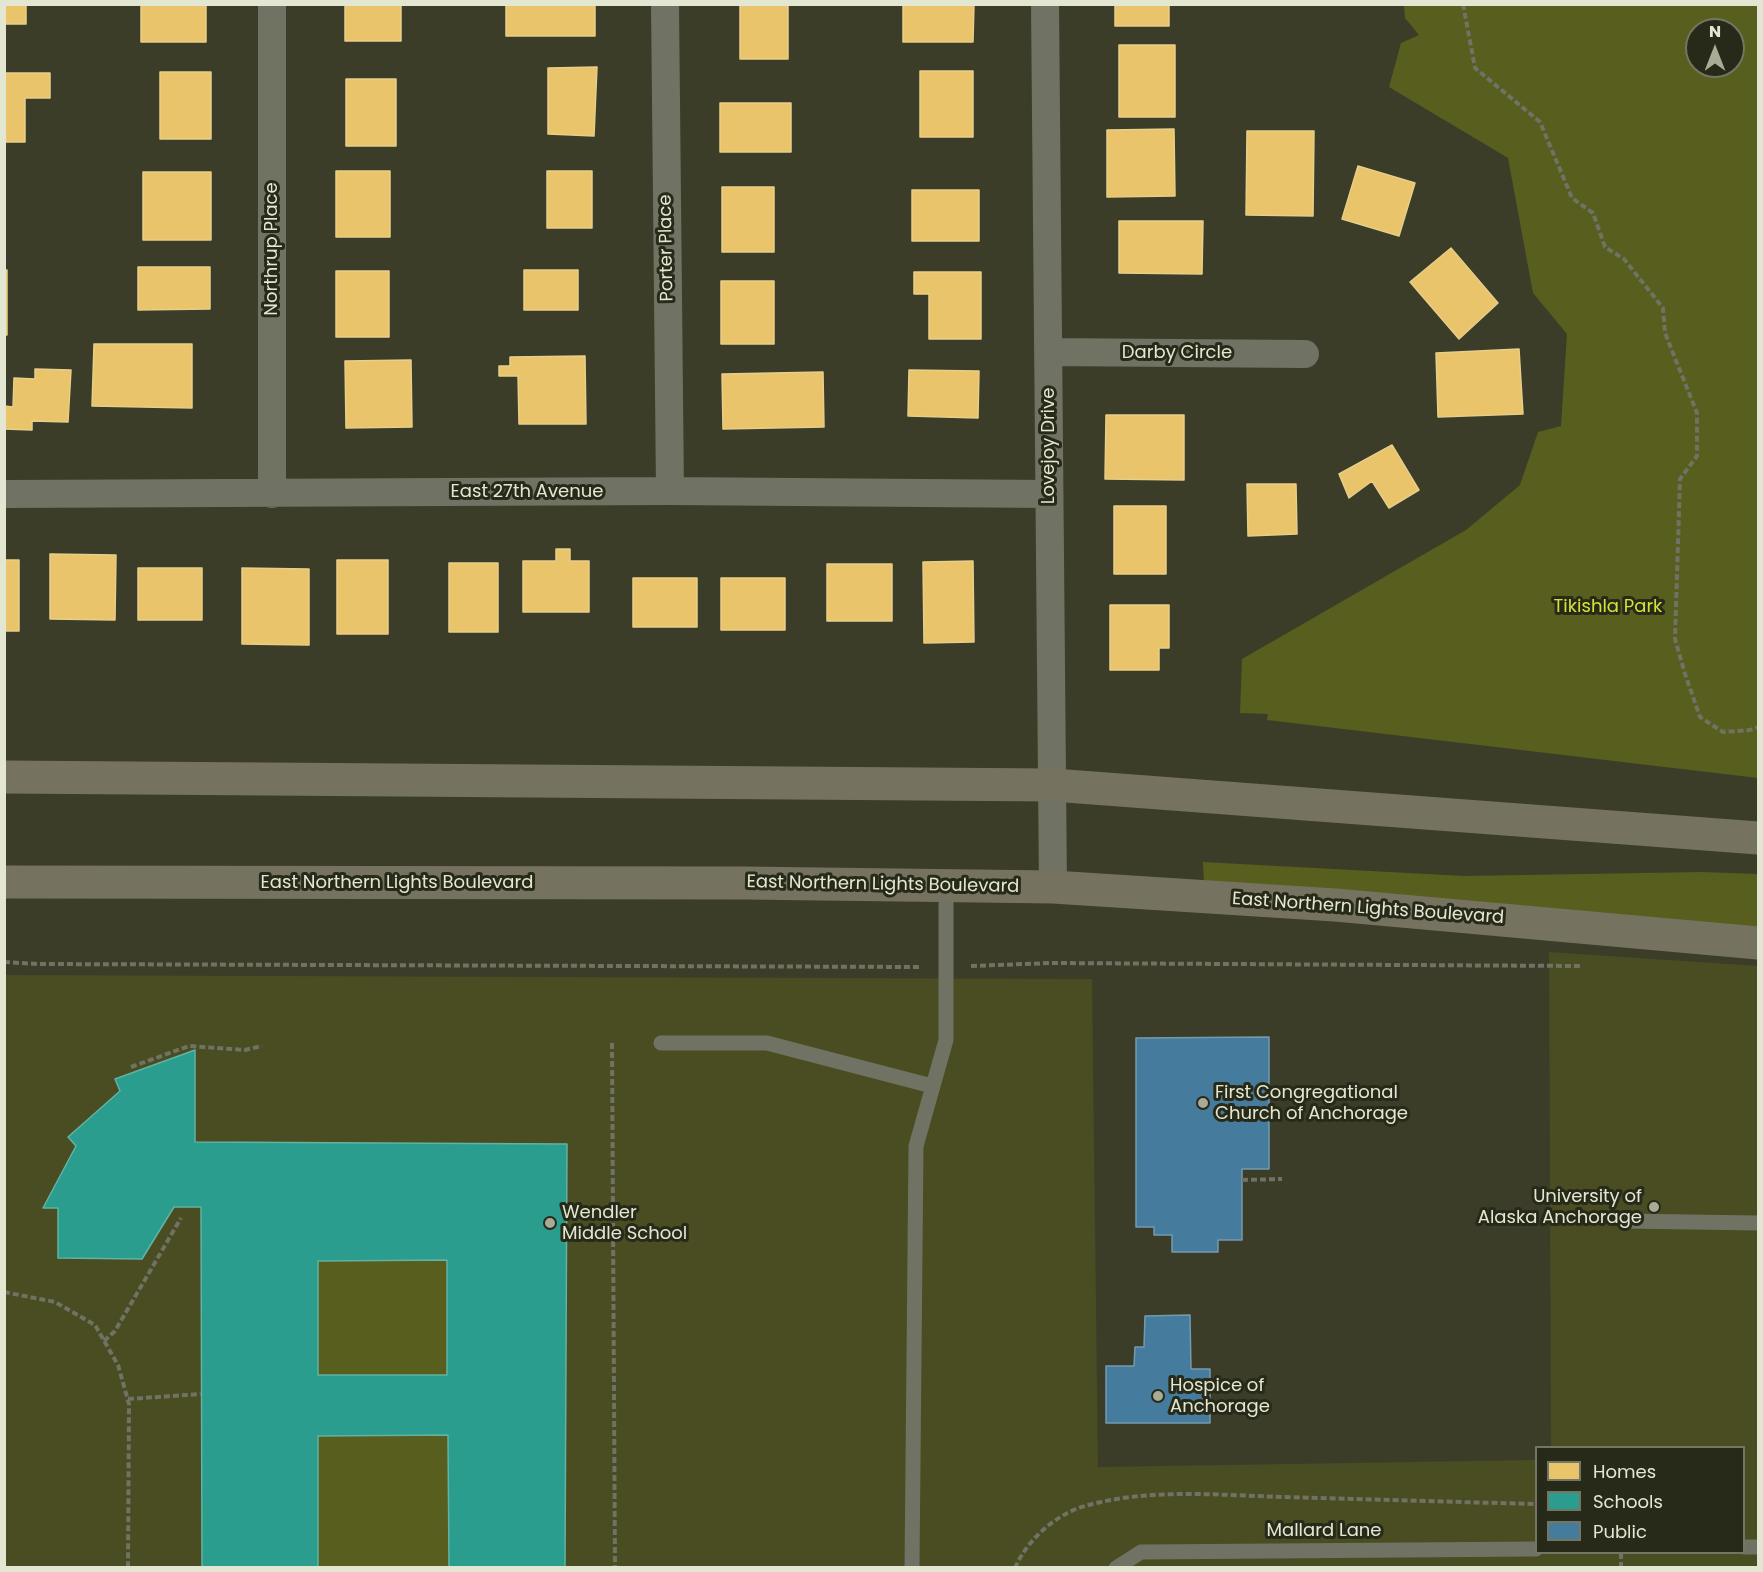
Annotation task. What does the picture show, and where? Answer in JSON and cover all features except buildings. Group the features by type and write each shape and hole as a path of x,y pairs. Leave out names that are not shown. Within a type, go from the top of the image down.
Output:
{"main road":[{"path":"4,777 1053,785 1758,838"},
{"name":"East Northern Lights Boulevard","path":"4,882 744,883 1053,887 1335,905 1758,943"}],"street":[{"name":"Northrup Place","path":"272,4 272,494"},
{"name":"Porter Place","path":"665,4 670,491"},
{"name":"Lovejoy Drive","path":"1046,4 1053,887"},
{"name":"Darby Circle","path":"1048,352 1305,354"},
{"name":"East 27th Avenue","path":"4,494 670,491 1049,494"}],"lane":[{"path":"912,1568 916,1146 946,1040 946,886"},
{"path":"661,1043 767,1043 932,1086"},
{"path":"1623,1221 1758,1223"},
{"name":"Mallard Lane","path":"1116,1568 1141,1552 1535,1549"}],"path":[{"path":"1463,4 1475,68 1540,122 1572,198 1593,213 1605,247 1624,259 1663,308 1665,333 1696,413 1696,456 1680,480 1675,639 1700,717 1723,732 1750,730 1758,727"},
{"path":"4,962 73,965 946,966 1051,963 1591,966"},
{"path":"612,1043 615,1568"},
{"path":"131,1067 189,1046 245,1050 262,1046"},
{"path":"1242,1180 1282,1179"},
{"path":"104,1341 115,1331 181,1218"},
{"path":"4,1292 55,1302 95,1325 118,1365 128,1399 128,1568"},
{"path":"128,1399 201,1394"},
{"path":"1016,1568 1020,1557 1050,1524 1083,1506 1129,1497 1188,1494 1535,1504"}],"shaded area":[{"name":"Wendler Middle School","path":"1549,952 1758,966 1758,1567 5,1568 5,975 1092,979 1098,1467 1535,1460 1535,1554 1745,1554 1745,1446 1551,1446"}],"green space":[{"name":"Tikishla Park","path":"1404,5 1758,5 1758,778 1267,720 1268,714 1240,713 1242,659 1466,530 1520,485 1538,432 1561,426 1567,334 1533,293 1508,158 1389,87 1401,43 1419,35 1405,18"},
{"path":"1203,862 1464,876 1702,872 1758,874 1758,932 1204,886"},
{"path":"447,1260 447,1375 318,1375 318,1261"},
{"path":"448,1435 449,1567 318,1567 318,1436"}],"place":[{"name":"First Congregational Church of Anchorage","path":"1203,1103"},
{"name":"University of Alaska Anchorage","path":"1654,1207"},
{"name":"Wendler Middle School","path":"550,1223"},
{"name":"Hospice of Anchorage","path":"1158,1396"}]}
